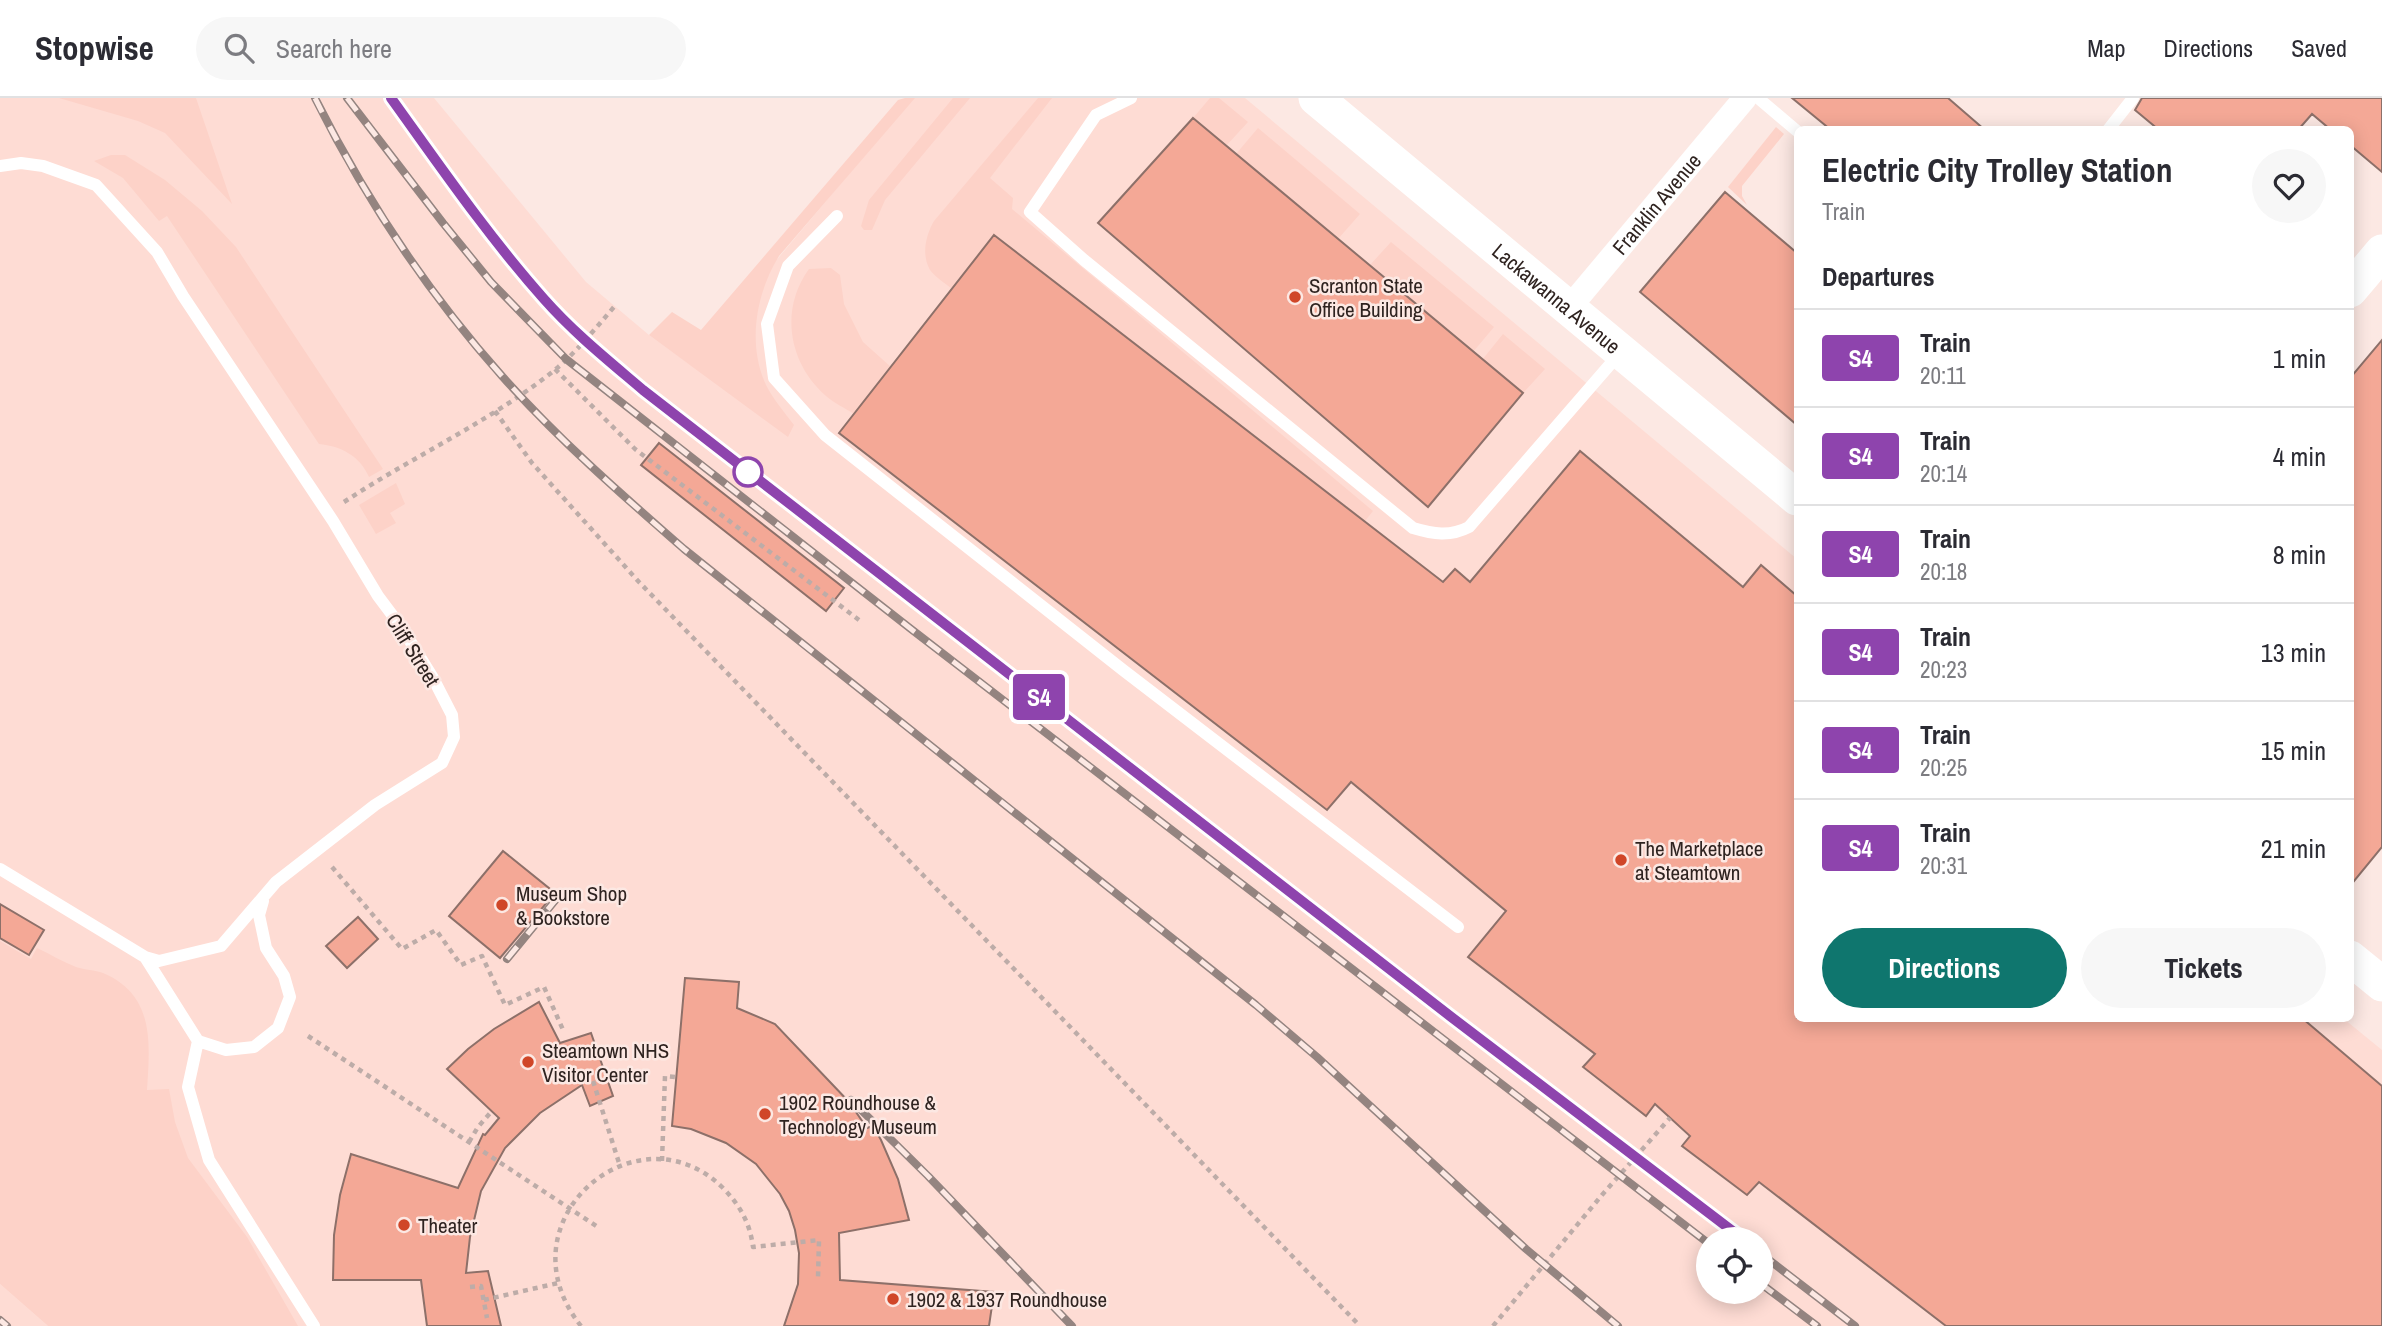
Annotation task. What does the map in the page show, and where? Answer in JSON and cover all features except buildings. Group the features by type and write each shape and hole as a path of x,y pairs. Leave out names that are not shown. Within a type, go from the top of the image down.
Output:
{"main road":[{"name":"Lackawanna Avenue","path":"1316,98 1794,496"},
{"path":"2354,285 2382,252"},
{"path":"2354,961 2382,984"}],"street":[{"name":"Franklin Avenue","path":"1569,308 1745,98"}],"lane":[{"path":"1131,98 1096,115 1030,212 1084,260 1413,528 1435,534 1452,533 1469,527 1621,352"},
{"path":"1758,98 1794,128"},
{"path":"2111,126 2133,98"},
{"name":"Cliff Street","path":"0,166 21,163 43,166 96,186 158,252 183,296 333,521 378,596 402,628 452,715 454,737 443,763 375,805 276,882 221,946 159,961 145,957"},
{"path":"837,216 788,266 767,324 774,378 825,435 1133,679 1458,927"},
{"path":"0,869 145,957 198,1041 226,1051 254,1047 278,1028 290,997 284,976 266,948 259,915 265,895"},
{"path":"198,1041 188,1087 209,1160 314,1326"}],"path":[{"path":"343,503 398,467 495,411 555,369 585,341 614,307"},
{"path":"555,369 635,449 859,620"},
{"path":"495,411 532,463 639,582 1360,1326"},
{"path":"332,867 402,949 436,930 461,965 482,956 505,1005 544,987 564,1032"},
{"path":"308,1036 598,1227"},
{"path":"662,1161 665,1076 676,1077"},
{"path":"593,1081 620,1166"},
{"path":"469,1142 492,1111"},
{"path":"1493,1326 1670,1118"},
{"path":"581,1326 569,1311 556,1276 555,1244 569,1208 586,1186 614,1168 646,1159 681,1163 707,1174 740,1208 750,1227 753,1247 818,1238 818,1278"},
{"path":"484,1300 558,1283"},
{"path":"470,1287 481,1286 487,1318"}],"shaded area":[{"path":"0,98 434,98 586,282 649,335 689,364 913,98 1245,98 1794,556 1794,1022 2348,1022 2382,1050 2382,1326 241,1326 0,1106"},
{"path":"59,98 196,98 232,204 165,133 138,121"},
{"path":"915,98 779,256 765,286 757,319 757,353 766,385 794,425 788,437 649,335 672,312 701,330 898,100"},
{"path":"953,98 970,98 885,200 872,230 864,230 861,226 869,200"},
{"path":"1038,98 1052,98 990,178 1013,198 1012,209 1373,511 1365,521 994,235 952,289 930,270 926,245 934,221"},
{"path":"1210,98 1219,98 1248,122 1226,146 1193,118"},
{"path":"1776,127 1784,134 1742,186 1742,196 1747,205 1728,187"},
{"path":"1258,128 1360,214 1338,239 1236,154"},
{"path":"111,155 125,155 165,180 202,211 236,247 383,469 369,477 349,453 319,444 167,216 159,221 123,178 94,161"},
{"path":"1391,242 1494,327 1473,352 1370,265"},
{"path":"831,268 840,275 844,304 863,342 891,367 854,414 829,399 813,383 796,353 792,336 794,302 809,269"},
{"path":"1503,334 1545,369 1523,393 1482,360"},
{"path":"396,483 405,504 390,513 396,523 376,534 359,505"},
{"path":"0,941 31,959 37,948 76,967 103,973 120,982 132,994 141,1007 146,1022 149,1055 147,1090 169,1089 175,1122 188,1158 247,1237 298,1326 48,1326 0,1284"},
{"path":"0,1284 48,1326 0,1326"}],"railway":[{"path":"315,98 355,172 423,278 502,376 590,466 684,549 1256,1005 1317,1057 1526,1249 1618,1326"},
{"path":"347,98 491,282 566,359 911,629 1696,1234"},
{"path":"391,98 523,275 580,335 643,390 1450,1016 1727,1227"},
{"path":"507,959 558,897"},
{"path":"851,1100 1072,1326"},
{"path":"1773,1263 1855,1326"},
{"path":"1773,1293 1817,1326"},
{"path":"0,1320 7,1326"}],"train":[{"name":"S4","path":"391,98 506,254 585,341 643,390 1450,1016 1727,1227"}],"place":[{"name":"Scranton State Office Building","path":"1295,297"},
{"name":"The Marketplace at Steamtown","path":"1621,860"},
{"name":"Museum Shop & Bookstore","path":"502,905"},
{"name":"Steamtown NHS Visitor Center","path":"528,1062"},
{"name":"1902 Roundhouse & Technology Museum","path":"765,1114"},
{"name":"Theater","path":"404,1225"},
{"name":"1902 & 1937 Roundhouse","path":"893,1299"}]}
